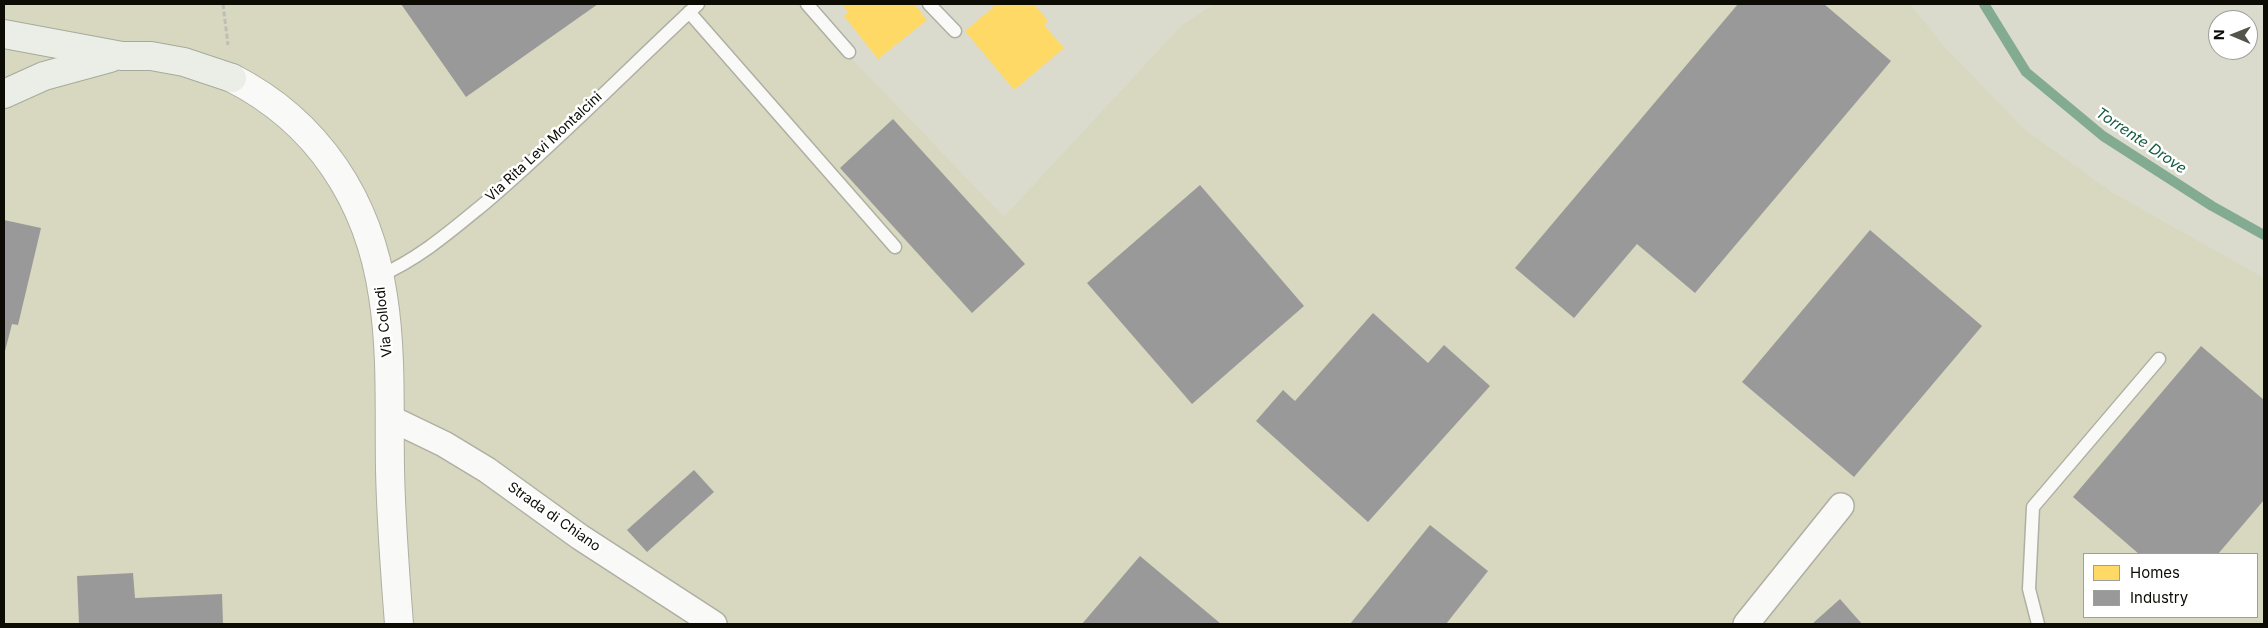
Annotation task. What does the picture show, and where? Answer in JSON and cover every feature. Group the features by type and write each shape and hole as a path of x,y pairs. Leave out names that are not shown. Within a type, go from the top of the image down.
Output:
{"main road":[{"path":"4,34 122,56 151,56 184,62 232,78"},
{"path":"4,94 44,76 122,56"}],"street":[{"name":"Via Collodi","path":"232,78 282,109 321,147 357,208 379,276 386,328 390,472 399,624"},
{"name":"Strada di Chiano","path":"390,418 444,444 488,470 580,537 714,624"},
{"path":"1746,624 1841,506"}],"lane":[{"path":"807,4 849,52"},
{"path":"929,4 955,31"},
{"path":"694,8 895,247"},
{"name":"Via Rita Levi Montalcini","path":"379,276 403,265 421,253 497,192 694,8"},
{"path":"2038,624 2029,589 2033,508 2159,359"}],"path":[{"path":"224,4 232,78"}],"shaded area":[{"path":"4,4 799,4 1004,217 1181,26 1214,4 1910,4 1941,43 2025,130 2113,193 2264,278 2264,624 4,624"}],"building: Homes":[{"path":"841,4 914,4 927,20 878,59 844,16 848,12"},
{"path":"997,4 1034,4 1048,21 1044,25 1064,48 1014,90 965,31"}],"building: Industry":[{"path":"401,4 598,4 466,97"},
{"path":"1738,4 1824,4 1891,61 1695,293 1637,244 1574,318 1515,268"},
{"path":"893,119 1025,264 972,313 840,168"},
{"path":"1200,185 1304,306 1192,404 1087,283"},
{"path":"4,220 41,228 18,325 12,324 4,355"},
{"path":"1870,230 1982,326 1854,477 1742,382"},
{"path":"1373,313 1428,363 1444,345 1490,386 1368,522 1256,421 1283,390 1295,401"},
{"path":"2201,346 2264,400 2264,500 2219,553 2138,553 2073,497"},
{"path":"694,470 714,492 647,552 627,530"},
{"path":"1430,525 1488,571 1446,624 1350,624"},
{"path":"1140,556 1221,624 1082,624"},
{"path":"133,573 135,598 222,594 223,624 79,624 77,576"},
{"path":"1840,599 1862,624 1812,624"}],"waterway":[{"name":"Torrente Drove","path":"1984,4 2026,72 2103,136 2212,206 2264,235"}]}
